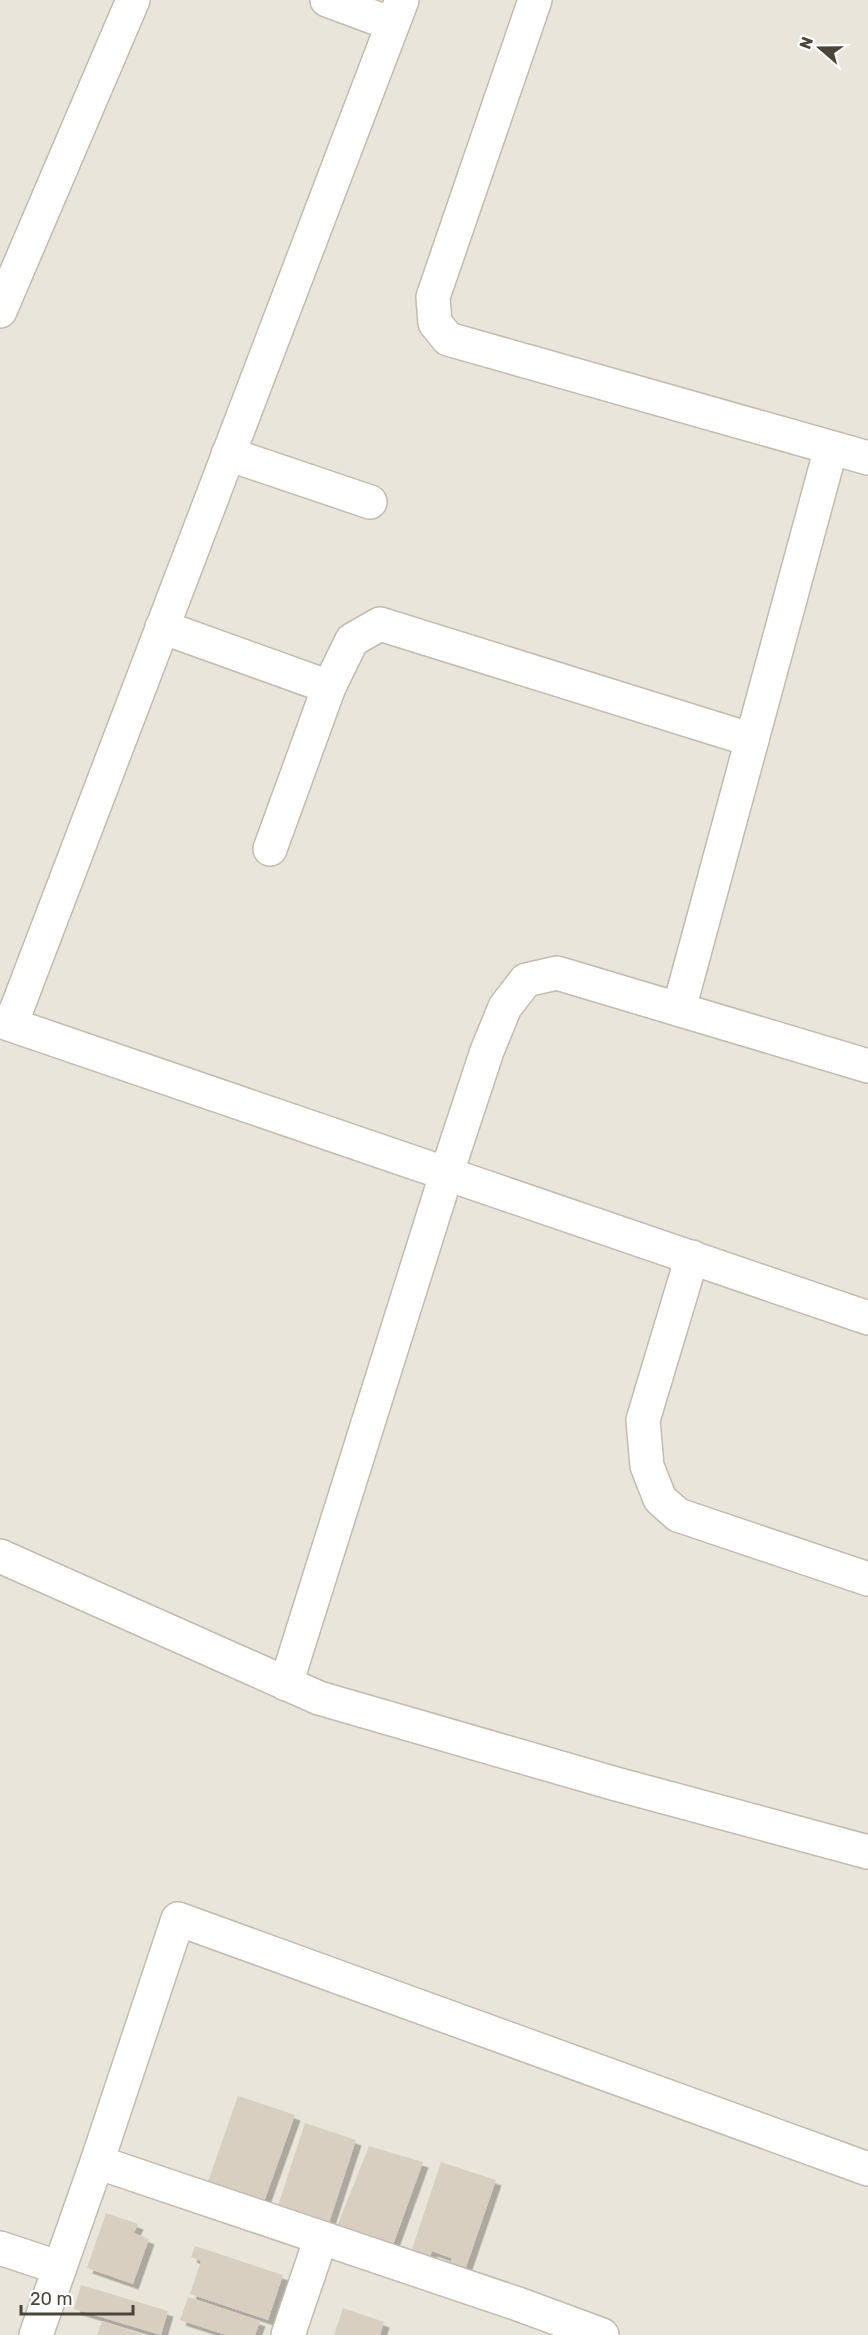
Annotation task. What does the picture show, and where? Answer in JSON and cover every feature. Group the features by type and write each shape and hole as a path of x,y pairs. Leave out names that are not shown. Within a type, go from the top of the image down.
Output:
{"street":[{"path":"0,311 133,0"},
{"path":"327,0 397,12 162,627 5,1022 868,1318"},
{"path":"535,0 433,297 435,323 448,339 868,458"},
{"path":"679,1009 831,448"},
{"path":"228,454 370,502"},
{"path":"270,849 329,687 352,640 380,624 752,740"},
{"path":"162,627 329,687"},
{"path":"286,1684 447,1172 488,1051 505,1007 526,980 557,973 868,1066"},
{"path":"693,1257 643,1420 647,1466 660,1499 678,1515 868,1579"},
{"path":"0,1556 319,1698 605,1781 868,1852"},
{"path":"36,2335 98,2162 178,1919 868,2169"},
{"path":"98,2162 602,2335"},
{"path":"288,2335 321,2238"},
{"path":"0,2248 60,2268"}],"shaded area":[{"path":"0,0 868,0 868,2335 0,2335"}],"building":[{"path":"238,2096 295,2115 261,2210 205,2190"},
{"path":"305,2123 356,2140 325,2235 274,2218"},
{"path":"369,2146 423,2162 390,2253 334,2234"},
{"path":"441,2162 496,2180 465,2270 452,2265 451,2258 432,2251 427,2265 409,2258"},
{"path":"106,2213 138,2224 134,2233 149,2239 133,2284 87,2268"},
{"path":"195,2246 283,2275 268,2320 190,2294 201,2261 191,2257"},
{"path":"81,2285 168,2311 161,2335 74,2309"},
{"path":"188,2297 260,2321 255,2335 226,2335 180,2320"},
{"path":"343,2308 384,2322 380,2335 334,2335"},
{"path":"102,2321 143,2335 97,2335"}]}
